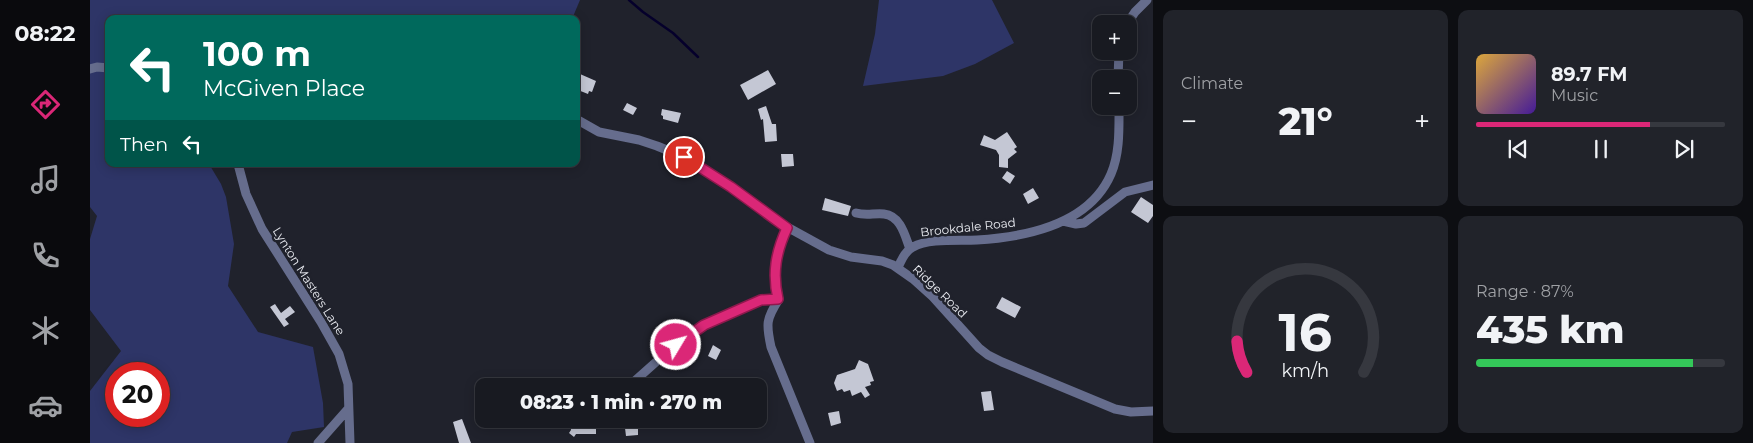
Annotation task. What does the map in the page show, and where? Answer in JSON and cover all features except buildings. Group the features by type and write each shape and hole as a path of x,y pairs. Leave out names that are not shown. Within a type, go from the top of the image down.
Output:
{"street":[{"path":"1134,15 1147,0"},
{"path":"90,70 98,67 105,68"},
{"name":"Brookdale Road","path":"898,268 903,257 910,249 918,245 928,242 979,240 1044,229 1062,222 1080,210 1103,189 1112,173 1118,145 1119,115"},
{"name":"Ridge Road","path":"580,121 599,132 639,140 684,157 731,187 787,228 836,253 882,261 898,268 933,297 979,348 1007,365 1115,409 1131,412 1153,411"},
{"name":"Lynton Masters Lane","path":"239,167 246,194 262,229 339,354 348,384 350,443"},
{"path":"1062,222 1084,223 1125,192 1153,185"},
{"path":"856,213 862,215 884,214 897,220 910,249"},
{"path":"787,228 782,238 776,262 775,284 778,299 769,314 768,331 772,347 810,443"},
{"path":"638,378 683,338 704,325 761,300 778,299"},
{"path":"318,443 348,409"}],"shaded area":[{"path":"90,0 580,0 574,15 105,15 105,167 211,167 226,197 234,244 228,286 258,332 313,347 323,403 324,427 292,432 287,443 90,443 90,391 105,372 105,427 170,427 170,362 112,362 121,351 90,310 90,239 97,216 90,207"},
{"path":"879,0 992,0 1014,43 975,64 943,76 863,86 875,34"}],"waterway":[{"path":"629,0 673,33 698,57"}],"route":[{"path":"676,345 683,338 704,325 761,300 778,299 775,284 776,262 782,238 787,228 731,187 684,157"}]}
